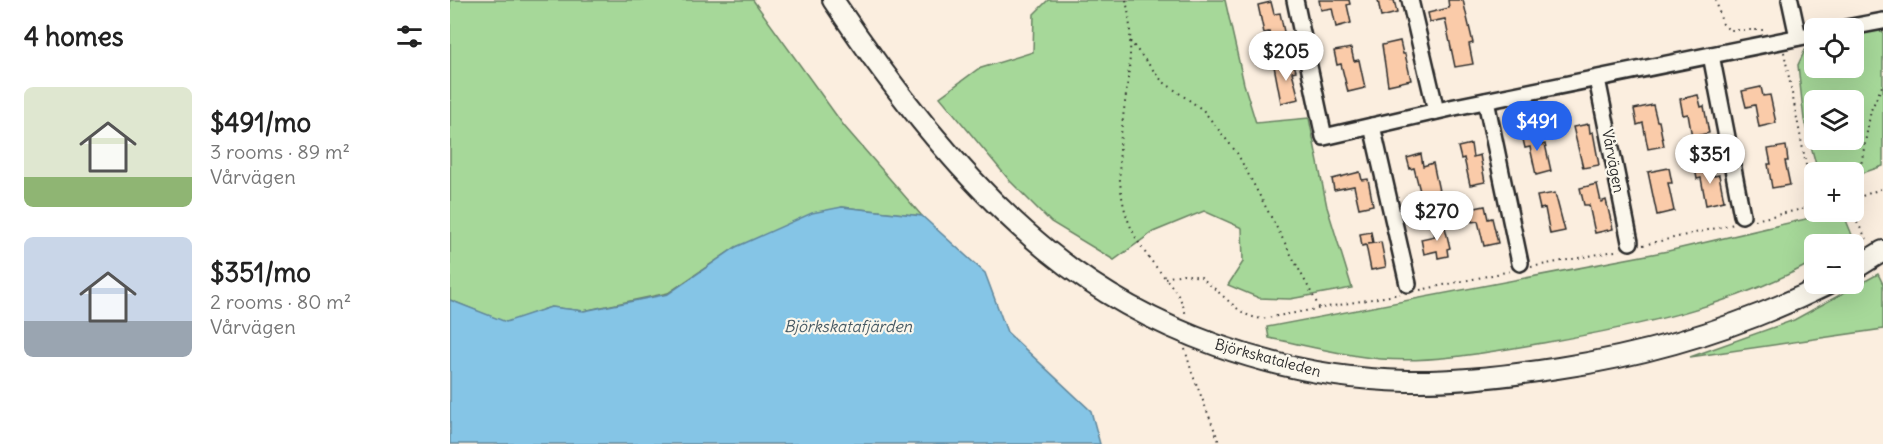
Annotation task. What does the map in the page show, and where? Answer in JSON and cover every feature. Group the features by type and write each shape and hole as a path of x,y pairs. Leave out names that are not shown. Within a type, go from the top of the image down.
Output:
{"main road":[{"name":"Björkskataleden","path":"833,0 857,36 909,104 963,168 1032,238 1074,271 1118,299 1205,341 1239,353 1290,366 1358,378 1408,381 1523,374 1622,357 1668,345 1744,320 1807,294"},
{"path":"1864,260 1877,249"}],"street":[{"path":"1295,0 1324,137 1436,111 1804,36"},
{"path":"1410,0 1436,111"},
{"path":"1790,0 1798,37"},
{"path":"1864,25 1883,21"},
{"path":"1711,56 1747,219"},
{"name":"Vårvägen","path":"1597,79 1630,246"},
{"path":"1486,101 1524,266"},
{"path":"1372,126 1413,288"}],"path":[{"path":"1126,0 1130,40 1121,141 1119,176 1121,192 1133,232 1151,261 1184,305 1186,321"},
{"path":"1716,0 1722,23 1726,28 1732,31 1762,28 1773,34 1784,48 1806,162"},
{"path":"1130,40 1162,81 1203,110 1237,153 1320,309"},
{"path":"1862,162 1871,110 1883,84"},
{"path":"1864,195 1883,188"},
{"path":"1165,278 1183,274 1201,277 1239,310 1261,319 1630,246 1804,208"},
{"path":"1858,222 1877,249"},
{"path":"1185,346 1192,373 1220,444"}],"green space":[{"path":"450,0 753,0 844,126 922,216 842,207 736,247 668,293 583,311 551,307 506,323 450,300"},
{"path":"1048,0 1225,0 1244,84 1256,123 1309,118 1327,207 1352,288 1290,299 1259,298 1228,285 1243,262 1242,228 1204,211 1153,232 1114,260 1051,222 1010,181 940,97 978,69 1033,52 1034,14"},
{"path":"1883,29 1883,166 1864,173 1864,162 1815,162 1812,150 1864,150 1864,90 1804,90 1804,120 1798,65 1804,52 1804,78 1864,78 1864,34"},
{"path":"1804,219 1804,222 1847,222 1852,234 1804,234 1804,266 1750,291 1648,322 1543,343 1442,358 1401,360 1368,358 1269,338 1267,327 1668,251"},
{"path":"1878,274 1883,284 1883,329 1690,357 1794,320 1841,294 1864,294 1864,282"}],"water":[{"name":"Björkskatafjärden","path":"842,207 922,216 985,273 1007,332 1091,411 1100,444 450,444 450,300 506,322 551,307 584,311 668,294 736,247 812,213"}],"building":[{"path":"1319,0 1349,0 1350,4 1347,5 1351,23 1336,27 1332,8 1321,10"},
{"path":"1378,0 1394,0 1397,13 1381,17"},
{"path":"1448,0 1463,0 1473,43 1469,44 1473,64 1455,67 1445,19 1430,22 1428,13 1449,8"},
{"path":"1271,2 1274,14 1280,13 1286,41 1271,44 1269,32 1264,33 1258,5"},
{"path":"1400,41 1411,80 1388,85 1382,45"},
{"path":"1351,48 1354,61 1359,60 1365,88 1348,92 1341,64 1337,65 1334,51"},
{"path":"1293,62 1296,71 1292,72 1299,99 1281,103 1274,66"},
{"path":"1761,87 1763,96 1770,95 1776,123 1759,127 1755,105 1746,107 1742,91"},
{"path":"1698,95 1701,107 1704,106 1709,133 1692,137 1688,114 1683,115 1680,99"},
{"path":"1653,105 1664,146 1648,149 1643,123 1637,125 1634,109"},
{"path":"1589,124 1590,133 1593,132 1599,165 1583,168 1573,127"},
{"path":"1539,131 1542,145 1545,144 1551,171 1536,175 1530,147 1525,148 1522,135"},
{"path":"1471,144 1473,157 1480,155 1485,182 1470,185 1464,158 1461,159 1458,147"},
{"path":"1786,146 1788,161 1785,161 1790,185 1772,188 1768,149"},
{"path":"1421,154 1423,166 1433,163 1439,191 1421,195 1414,168 1410,169 1407,158"},
{"path":"1712,165 1714,176 1719,175 1724,201 1706,205 1701,178 1697,179 1695,168"},
{"path":"1669,168 1672,183 1668,183 1674,211 1657,215 1648,172"},
{"path":"1360,172 1362,180 1368,179 1373,205 1359,208 1354,186 1334,190 1332,179"},
{"path":"1597,184 1601,202 1606,200 1613,229 1595,233 1589,205 1584,205 1580,188"},
{"path":"1555,193 1565,231 1550,234 1545,208 1540,209 1537,196"},
{"path":"1485,206 1488,219 1492,218 1498,243 1484,246 1478,221 1472,222 1470,209"},
{"path":"1444,223 1450,248 1447,249 1448,256 1438,258 1437,251 1424,254 1421,239 1435,236 1432,225"},
{"path":"1371,232 1373,243 1368,244 1381,242 1386,267 1371,270 1366,245 1362,246 1360,234"}]}
